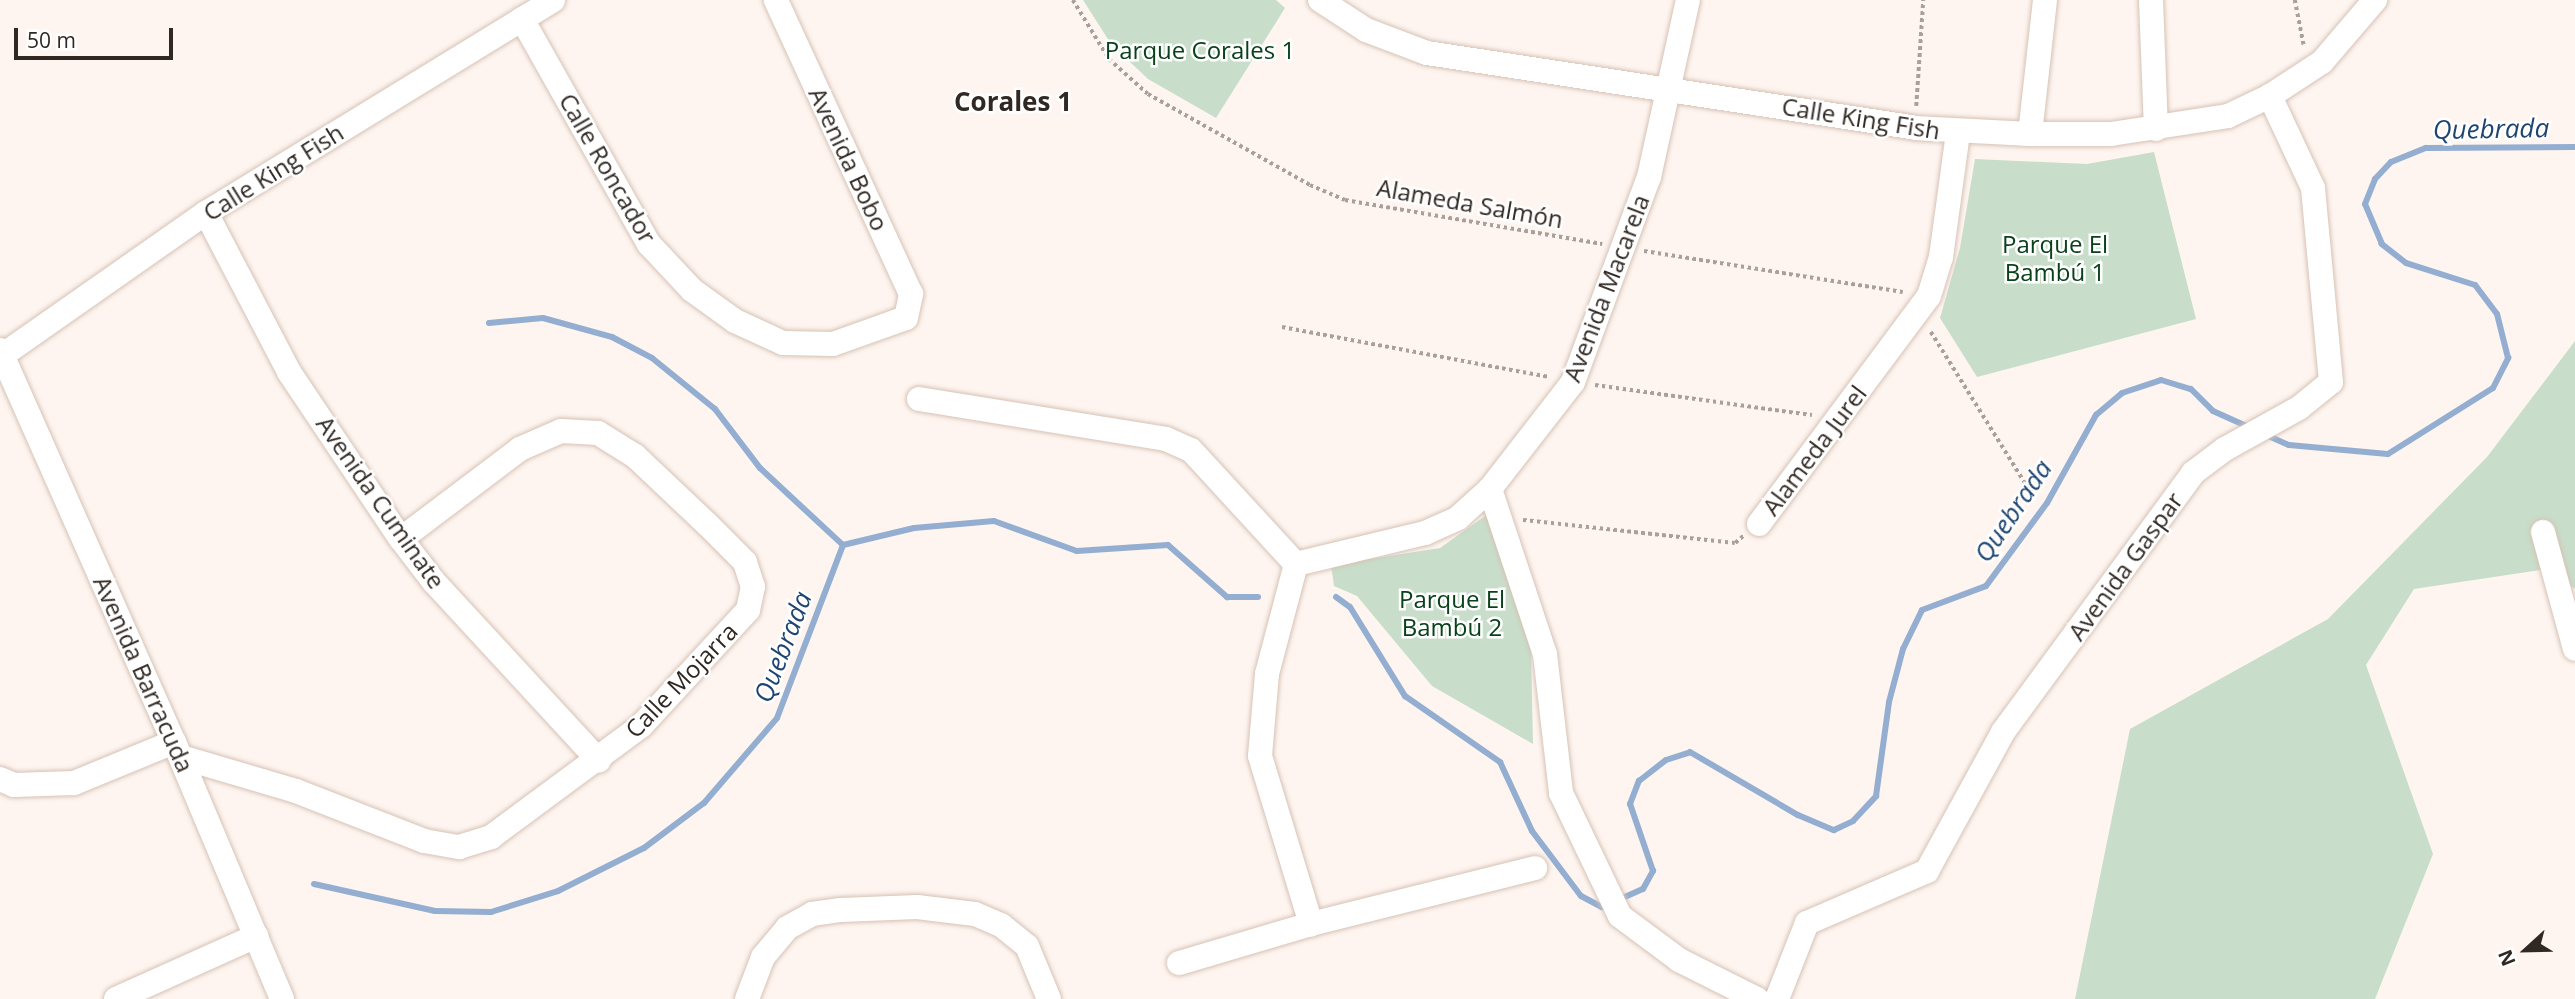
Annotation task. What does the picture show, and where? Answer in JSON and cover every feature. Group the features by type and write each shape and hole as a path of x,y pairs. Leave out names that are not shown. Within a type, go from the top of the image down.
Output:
{"street":[{"name":"Calle King Fish","path":"1,354 206,213 553,0"},
{"name":"Avenida Bobo","path":"776,0 911,294 912,307 906,318"},
{"name":"Calle King Fish","path":"1320,0 1366,30 1427,53 1672,88 1914,128 1958,133 2030,134 2156,129 2228,116 2270,96 2322,62 2375,0"},
{"name":"Avenida Macarela","path":"1296,564 1425,533 1458,518 1490,489 1573,382 1624,248 1672,88 1688,0"},
{"path":"2030,134 2045,0"},
{"path":"2151,0 2156,129"},
{"name":"Calle Roncador","path":"522,19 649,244 692,290 735,321 783,342 832,344 906,318"},
{"name":"Avenida Gaspar","path":"1777,999 1807,923 1927,871 2003,732 2193,473 2225,449 2299,408 2332,382 2324,261 2313,188 2270,96"},
{"name":"Alameda Jurel","path":"1759,524 1929,296 1941,257 1958,133"},
{"name":"Avenida Cuminate","path":"206,213 289,372 401,539 434,582 599,761"},
{"name":"Avenida Barracuda","path":"1,354 178,749 282,999"},
{"path":"919,399 1166,439 1191,450 1296,564 1267,674 1260,756 1311,924"},
{"name":"Calle Mojarra","path":"178,749 424,841 459,847 491,837 599,761 695,672 748,610 753,587 745,562 635,456 598,433 561,431 520,449 401,539"},
{"path":"1490,489 1545,654 1561,793 1620,916 1679,960 1757,999"},
{"path":"2543,532 2575,649"},
{"path":"0,779 14,785 74,783 178,749"},
{"path":"1179,963 1311,924 1535,868"},
{"path":"747,999 763,957 787,928 812,914 841,909 917,907 975,914 1001,925 1027,946 1049,999"},
{"path":"116,999 256,936"}],"path":[{"name":"Alameda Salmón","path":"1073,0 1109,59 1148,94 1310,185 1345,200 1624,248 1929,296"},
{"path":"1914,128 1923,0"},
{"path":"2295,0 2308,71"},
{"path":"1914,316 1939,340 2030,491"},
{"name":"Alameda Jurel","path":"1500,518 1735,543 1759,524"}],"green space":[{"name":"Parque Corales 1","path":"1083,0 1276,0 1285,8 1216,118 1148,79 1111,44"},
{"name":"Parque El Bambú 1","path":"2154,152 2196,319 1977,377 1940,318 1960,248 1975,159 2087,164"},
{"path":"2575,341 2575,589 2547,569 2414,589 2366,665 2433,854 2375,999 2075,999 2130,729 2328,619 2487,457"},
{"name":"Parque El Bambú 2","path":"1488,514 1531,651 1533,744 1432,686 1357,596 1334,586 1331,565 1440,548"}],"waterway":[{"name":"Quebrada","path":"2264,434 2289,445 2388,454 2493,388 2508,358 2497,314 2475,285 2406,263 2382,244 2365,204 2375,179 2391,162 2426,148 2575,147"},
{"path":"489,323 543,318 612,337 652,358 715,409 760,468 843,545"},
{"name":"Quebrada","path":"1618,900 1643,889 1653,871 1630,804 1639,781 1666,760 1690,752 1798,815 1834,830 1853,821 1876,796 1889,702 1903,649 1922,610 1986,586 2047,503 2096,415 2122,393 2161,380 2191,389 2213,411 2251,428"},
{"name":"Quebrada","path":"843,545 914,528 994,521 1077,551 1168,545 1227,597 1258,597"},
{"name":"Quebrada","path":"314,884 435,911 491,912 558,891 644,848 704,803 777,718 843,545"},
{"name":"Quebrada","path":"1336,597 1350,607 1405,696 1500,762 1532,831 1581,896 1602,907 1608,904"}],"district":[{"name":"Corales 1","path":"1013,102"}]}
